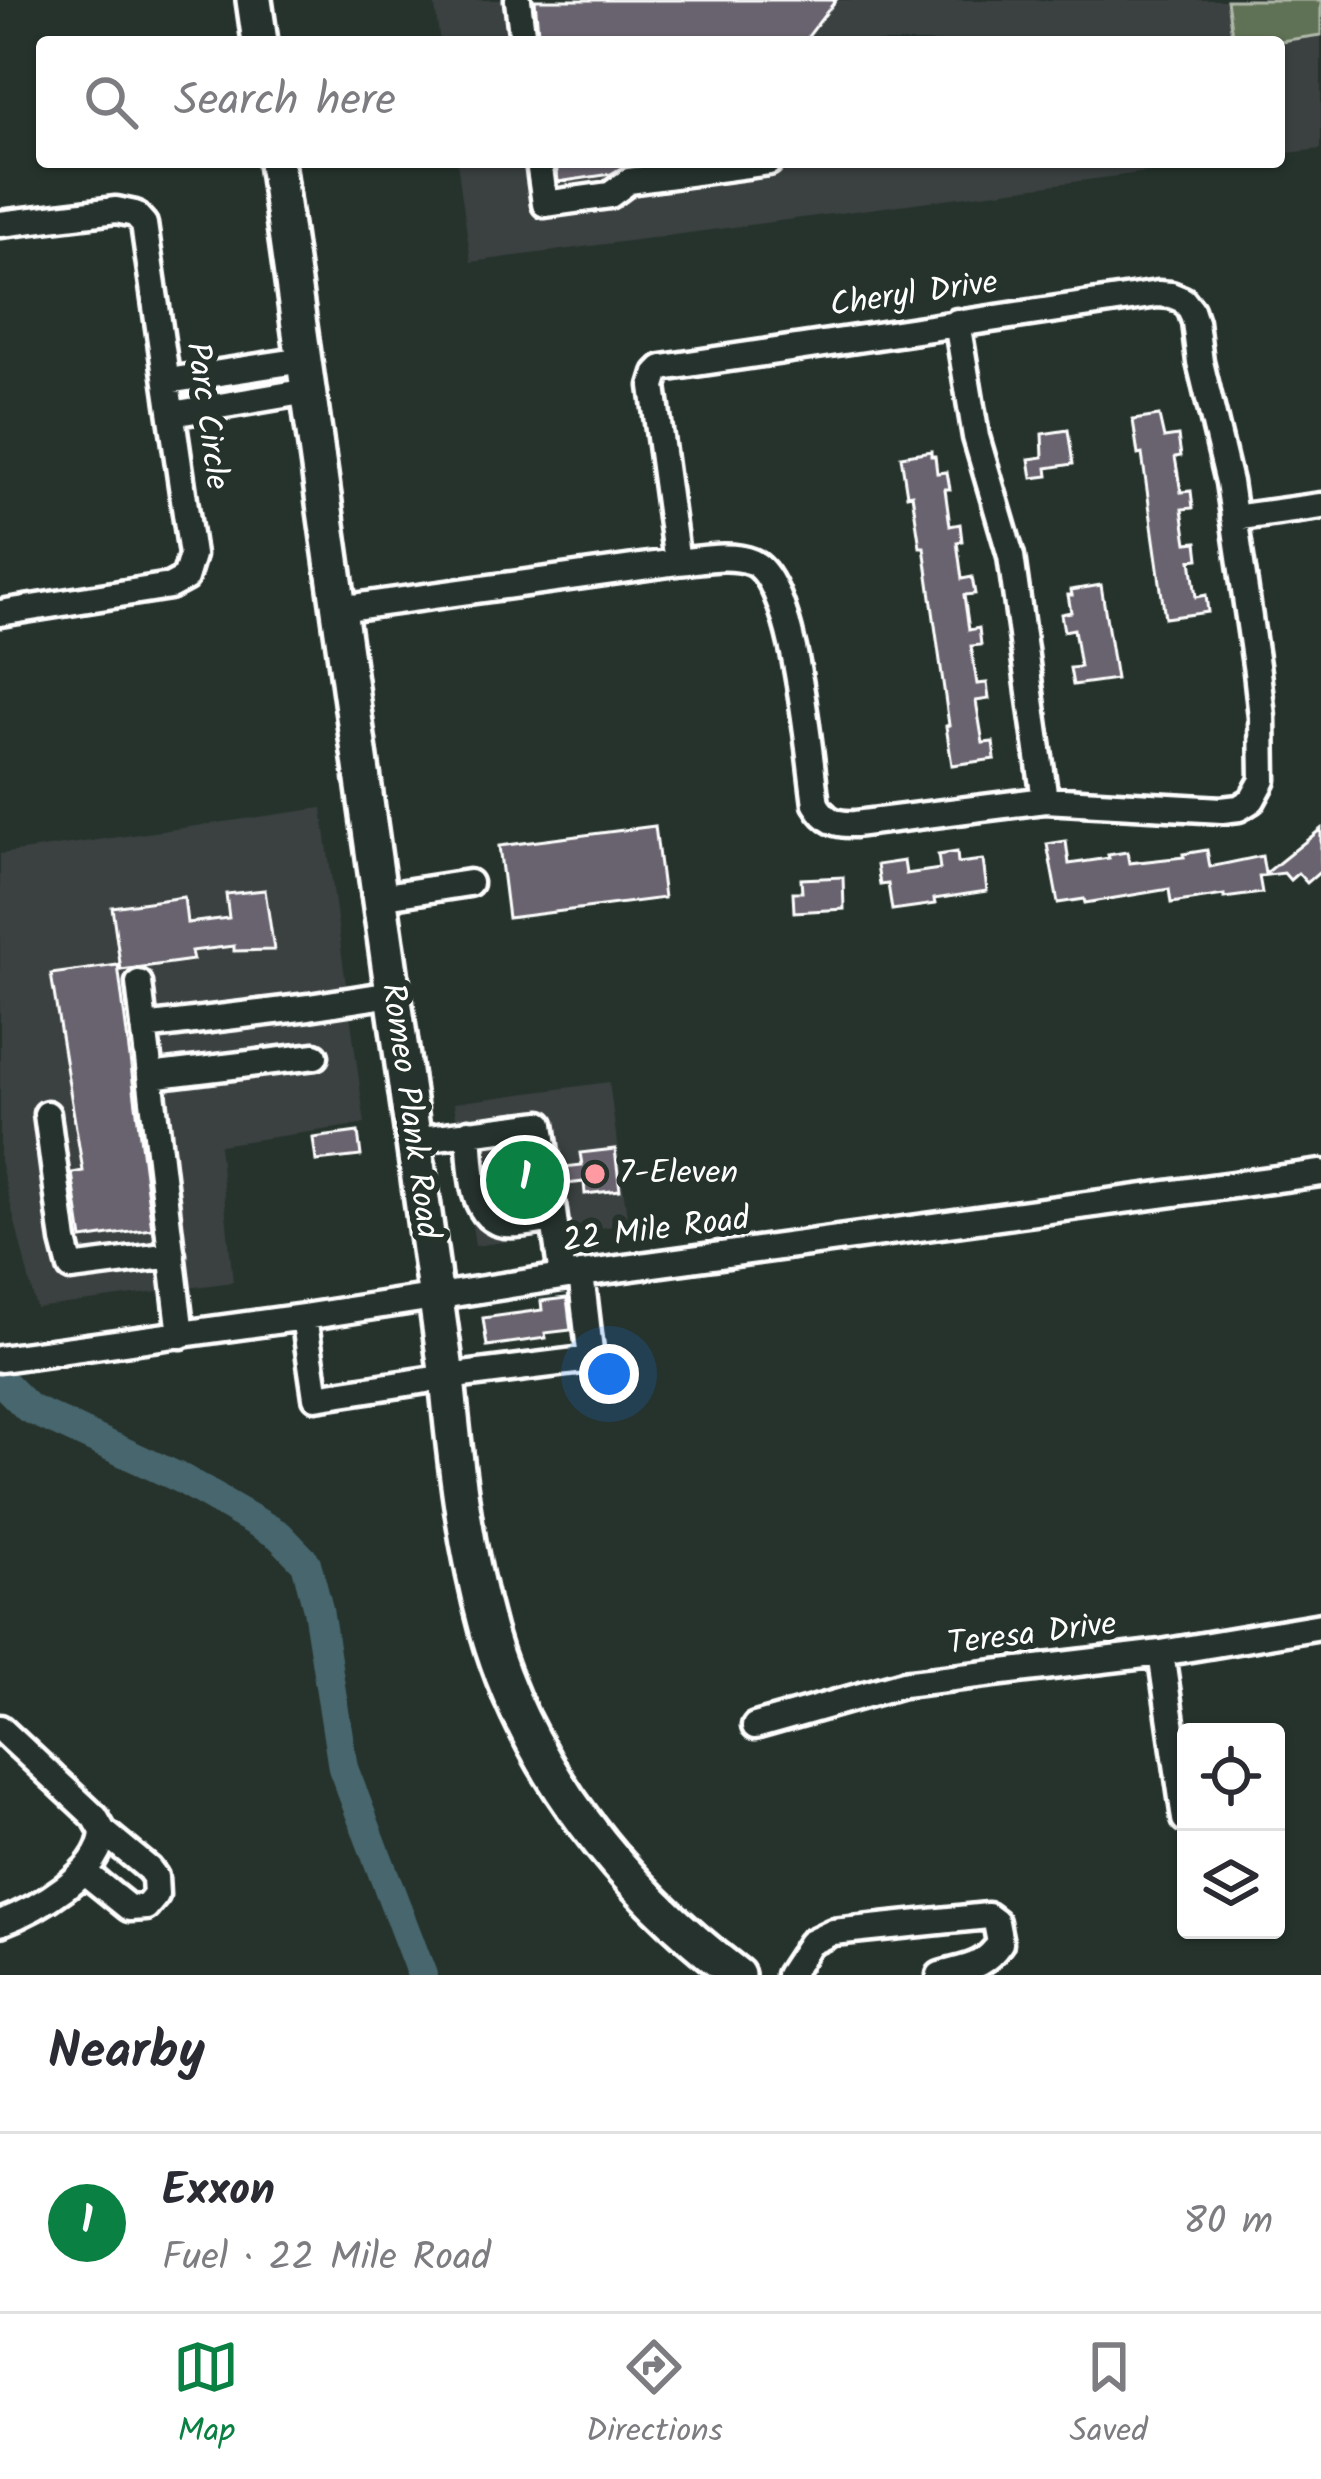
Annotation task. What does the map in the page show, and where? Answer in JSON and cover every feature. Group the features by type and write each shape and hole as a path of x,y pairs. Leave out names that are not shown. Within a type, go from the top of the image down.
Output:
{"main road":[{"path":"254,0 259,36"},
{"name":"Romeo Plank Road","path":"277,168 436,1296 456,1474 482,1605 502,1671 525,1724 590,1831 672,1923 737,1975"}],"street":[{"path":"518,0 522,36"},
{"path":"540,168 545,204 610,195 629,181 725,168"},
{"name":"Parc Circle","path":"0,224 116,210 135,214 144,224 192,555 184,578 158,589 0,613"},
{"name":"Cheryl Drive","path":"677,562 652,386 657,374 670,364 1158,294 1183,300 1191,310 1234,518"},
{"path":"958,322 973,422 1010,556 1045,800"},
{"path":"168,380 306,376"},
{"path":"172,414 306,376"},
{"path":"339,609 677,562 748,561 758,565 772,583 787,620 816,804 832,822 855,824 1045,800 1239,808 1252,800 1263,780 1262,717 1234,518 1321,506"},
{"path":"379,897 469,883"},
{"path":"139,983 181,1335"},
{"path":"144,1027 392,994"},
{"path":"150,1076 315,1056"},
{"path":"47,1114 71,1268 172,1255"},
{"path":"304,1318 316,1397 591,1359 572,1275 553,1219 541,1124 413,1140"},
{"path":"469,1132 477,1198 488,1218 508,1225 553,1219"},
{"name":"22 Mile Road","path":"0,1360 572,1275 1321,1173"},
{"name":"Teresa Drive","path":"754,1726 903,1684 1161,1653 1321,1626"},
{"path":"1161,1653 1177,1764"},
{"path":"0,1728 103,1831 149,1869 155,1877 156,1895 146,1906 129,1908 83,1871"},
{"path":"0,1924 40,1904 83,1871 102,1847 103,1831"},
{"path":"789,1975 810,1943 833,1932 988,1916 996,1922 1000,1943 991,1957 982,1964 940,1975"}],"shaded area":[{"path":"434,0 1321,0 1321,149 1285,153 1285,36 439,36"},
{"path":"458,168 1177,168 471,262"},
{"path":"322,808 365,1124 219,1145 233,1282 36,1308 0,1161 0,854"},
{"path":"609,1082 628,1224 475,1246 454,1103"}],"green space":[{"path":"1227,0 1321,0 1321,35 1285,40 1285,36 1232,36"}],"building":[{"path":"535,0 836,0 809,36 538,36"},
{"path":"557,168 621,168 611,174 558,182"},
{"path":"1159,416 1164,438 1178,436 1181,456 1175,457 1181,492 1191,491 1193,508 1182,509 1187,543 1197,542 1199,559 1191,560 1196,597 1206,595 1208,612 1165,618 1133,420"},
{"path":"1068,430 1073,464 1047,468 1048,476 1032,478 1029,459 1043,457 1042,434"},
{"path":"931,451 937,473 947,472 950,526 960,524 962,541 957,542 962,579 972,577 975,594 964,595 969,630 979,628 981,645 971,646 977,684 987,683 989,699 976,701 983,743 993,742 995,759 952,765 924,547 920,547 901,456"},
{"path":"1101,585 1116,679 1073,685 1070,668 1080,667 1074,629 1064,631 1061,614 1071,612 1071,590"},
{"path":"655,826 664,898 508,918 499,846"},
{"path":"1321,829 1321,871 1307,883 1298,873 1290,880 1284,873 1259,876 1262,893 1171,903 1169,889 1058,903 1047,844 1066,841 1069,864 1127,852 1129,863 1207,850 1210,867 1262,856 1265,874"},
{"path":"957,852 958,863 983,860 987,891 892,910 888,884 880,885 877,865 904,861 906,874 940,869 938,855"},
{"path":"843,877 844,909 794,912 793,892 802,892 801,879"},
{"path":"265,890 274,950 234,951 234,946 191,951 193,960 121,970 112,907 184,897 187,923 229,918 226,894"},
{"path":"118,965 152,1229 82,1239 72,1173 83,1171 51,974"},
{"path":"358,1132 361,1156 316,1161 313,1138"},
{"path":"527,1143 535,1205 508,1208 500,1146"},
{"path":"615,1149 620,1190 585,1194 584,1182 566,1184 564,1167 582,1165 580,1153"},
{"path":"567,1298 571,1330 487,1346 483,1318 542,1310 541,1301"}],"waterway":[{"path":"0,1380 28,1408 182,1479 279,1535 306,1563 318,1609 343,1768 422,1975"}],"place":[{"name":"7-Eleven","path":"595,1174"},
{"name":"Exxon","path":"525,1180"}]}
